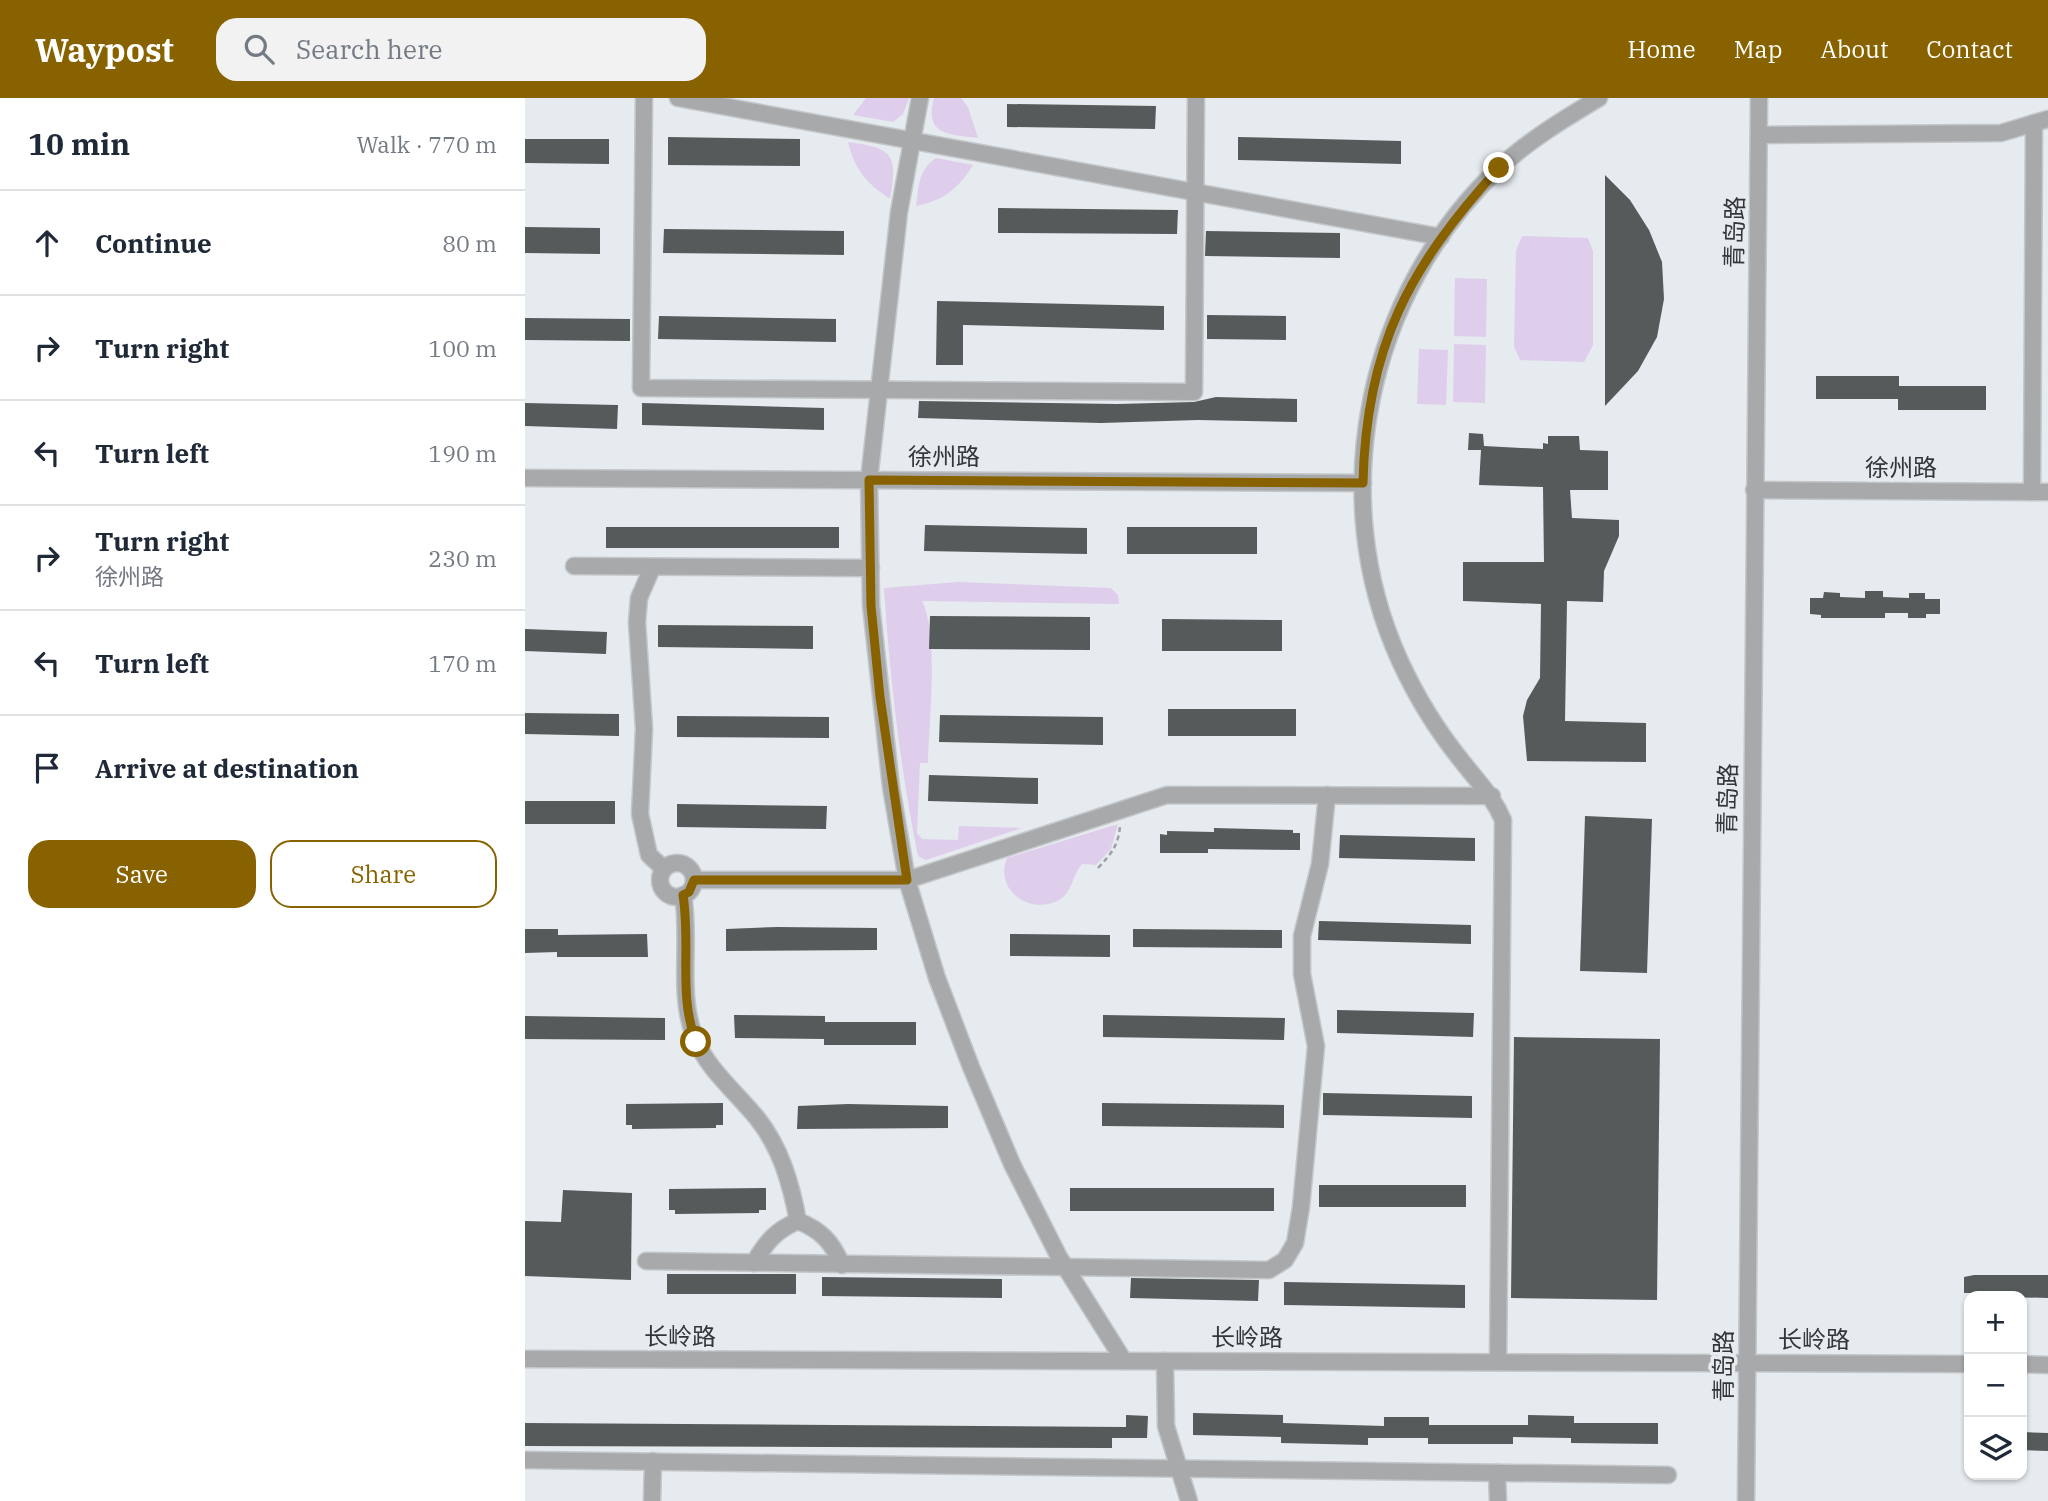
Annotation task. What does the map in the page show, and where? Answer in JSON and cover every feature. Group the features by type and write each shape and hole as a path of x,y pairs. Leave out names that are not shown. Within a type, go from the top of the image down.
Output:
{"street":[{"path":"644,98 641,388 1194,393 1196,98"},
{"path":"678,98 1441,237"},
{"path":"920,98 899,212 869,480 871,568 880,697 907,880 937,978 1012,1164 1066,1268 1124,1361"},
{"path":"1498,1362 1503,820 1492,796 1461,760 1424,709 1399,659 1375,597 1366,551 1364,444 1372,390 1388,332 1417,270 1499,168 1550,127 1599,98"},
{"name":"青岛路","path":"1746,1501 1759,98"},
{"path":"1760,135 2001,133 2041,121 2040,492"},
{"name":"徐州路","path":"525,478 1363,483"},
{"name":"徐州路","path":"1754,490 2040,492"},
{"path":"574,566 871,568"},
{"path":"652,568 639,598 637,622 644,729 640,814 649,855 664,869"},
{"path":"694,880 907,880 1167,795 1492,796"},
{"path":"646,1261 1269,1270 1286,1260 1295,1243 1316,1046 1302,974 1302,936 1320,864 1327,795"},
{"path":"671,864 684,864 689,868 694,880 689,892 683,895 665,891 660,880 664,869 671,864"},
{"path":"683,895 687,918 687,1017 696,1042 758,1119 776,1149 790,1181 798,1222"},
{"path":"754,1263 767,1240 783,1227 798,1222 823,1234 834,1247 842,1265"},
{"name":"长岭路","path":"525,1359 1964,1364"},
{"path":"1165,1361 1166,1426 1189,1501"},
{"path":"2027,1364 2048,1364"},
{"path":"525,1460 1668,1475"},
{"path":"652,1501 653,1461"},
{"path":"1497,1473 1498,1501"}],"path":[{"path":"1098,868 1113,852 1119,839 1117,811"}],"shaded area":[{"path":"866,98 909,98 903,114 893,122 853,115"},
{"path":"934,98 961,98 968,107 978,138 941,131 933,120"},
{"path":"848,142 875,147 889,156 893,172 890,199 863,175"},
{"path":"936,158 973,165 949,192 934,201 916,206 923,173"},
{"path":"1522,236 1588,238 1593,251 1593,345 1584,362 1520,360 1514,346 1516,251"},
{"path":"1455,278 1487,279 1486,337 1454,336"},
{"path":"1454,344 1486,345 1485,403 1453,402"},
{"path":"1419,349 1448,350 1446,405 1417,404"},
{"path":"958,582 1111,588 1118,595 1119,604 922,601 930,634 932,679 928,763 920,763 917,833 922,839 958,840 959,826 1022,828 926,860 918,856 906,789 884,588"},
{"path":"1118,824 1111,849 1096,865 1082,864 1064,897 1048,904 1037,905 1017,897 1010,890 1004,870 1007,858"}],"building":[{"path":"1007,104 1156,106 1155,129 1007,127"},
{"path":"668,137 800,139 800,166 668,165"},
{"path":"1238,137 1401,141 1401,164 1238,160"},
{"path":"525,139 609,139 609,164 525,163"},
{"path":"1605,175 1630,200 1649,230 1662,262 1664,299 1657,337 1638,371 1605,406"},
{"path":"998,208 1178,210 1177,234 998,233"},
{"path":"525,227 600,228 600,254 525,253"},
{"path":"664,229 844,231 844,255 663,253"},
{"path":"1206,231 1340,233 1340,258 1205,256"},
{"path":"937,301 1164,306 1164,330 963,325 963,365 936,365"},
{"path":"1207,315 1286,316 1286,340 1207,339"},
{"path":"659,316 836,319 836,342 658,339"},
{"path":"525,318 630,319 630,341 525,340"},
{"path":"1816,376 1899,376 1899,386 1986,386 1986,410 1898,410 1898,399 1816,399"},
{"path":"1216,397 1297,399 1297,422 1198,420 1101,423 918,418 919,401 1117,404 1194,402"},
{"path":"525,403 618,405 617,429 525,426"},
{"path":"642,403 824,408 824,430 642,425"},
{"path":"1469,433 1483,434 1484,446 1543,449 1543,443 1548,444 1548,436 1579,436 1580,450 1608,451 1608,490 1570,490 1572,518 1619,520 1619,536 1604,571 1603,602 1567,601 1565,721 1646,723 1646,762 1527,761 1523,716 1527,700 1540,678 1541,604 1463,601 1463,562 1544,562 1543,487 1479,485 1481,450 1468,450"},
{"path":"925,525 1087,528 1087,554 924,551"},
{"path":"606,527 839,527 839,548 606,548"},
{"path":"1127,527 1257,527 1257,554 1127,554"},
{"path":"1865,591 1883,591 1883,597 1909,598 1909,593 1925,593 1925,599 1940,599 1940,614 1926,614 1926,618 1908,618 1908,613 1885,613 1885,618 1821,618 1821,615 1810,614 1810,598 1823,598 1824,592 1840,593 1840,597 1865,598"},
{"path":"930,616 1090,617 1090,650 929,649"},
{"path":"1162,619 1282,620 1282,651 1162,651"},
{"path":"658,625 813,626 813,649 658,647"},
{"path":"525,629 607,632 606,654 525,651"},
{"path":"1168,709 1296,709 1296,736 1168,736"},
{"path":"525,713 619,714 619,736 525,734"},
{"path":"940,715 1103,717 1103,745 939,742"},
{"path":"677,716 829,717 829,738 677,737"},
{"path":"929,775 1038,778 1038,804 928,801"},
{"path":"525,801 615,801 615,824 525,824"},
{"path":"677,804 827,806 826,829 677,827"},
{"path":"1585,816 1652,819 1647,973 1580,971"},
{"path":"1214,828 1293,830 1293,833 1300,833 1300,850 1208,849 1208,853 1160,853 1160,834 1167,835 1167,831 1214,832"},
{"path":"1340,835 1475,838 1475,861 1339,858"},
{"path":"1319,921 1471,925 1471,944 1318,940"},
{"path":"877,928 877,950 726,951 726,929"},
{"path":"525,929 558,929 558,935 647,934 648,957 557,957 557,952 525,953"},
{"path":"1133,929 1282,930 1282,948 1133,947"},
{"path":"1010,934 1110,935 1110,957 1010,956"},
{"path":"1337,1010 1474,1013 1473,1037 1337,1033"},
{"path":"734,1015 825,1016 825,1022 916,1022 916,1045 824,1045 824,1039 735,1038"},
{"path":"1103,1015 1285,1018 1284,1040 1103,1037"},
{"path":"525,1016 665,1018 665,1040 525,1039"},
{"path":"1514,1037 1660,1039 1657,1300 1511,1298"},
{"path":"1323,1093 1472,1096 1472,1118 1323,1115"},
{"path":"723,1103 723,1125 716,1125 716,1128 632,1129 632,1125 626,1125 626,1104"},
{"path":"1102,1103 1284,1105 1284,1128 1102,1126"},
{"path":"798,1106 948,1106 948,1128 797,1129"},
{"path":"1319,1185 1466,1185 1466,1207 1319,1207"},
{"path":"766,1188 766,1210 759,1210 759,1213 675,1214 675,1210 669,1210 669,1189"},
{"path":"1070,1188 1274,1188 1274,1211 1070,1211"},
{"path":"563,1190 632,1193 631,1280 525,1276 525,1221 561,1222"},
{"path":"667,1274 796,1274 796,1294 667,1294"},
{"path":"2048,1275 2048,1298 2027,1297 2027,1291 1964,1291 1964,1277"},
{"path":"822,1277 1002,1279 1002,1298 822,1296"},
{"path":"1131,1278 1259,1280 1258,1301 1130,1298"},
{"path":"1284,1282 1465,1285 1465,1308 1284,1305"},
{"path":"1193,1413 1283,1415 1283,1423 1384,1426 1384,1417 1429,1417 1429,1425 1528,1425 1528,1415 1574,1416 1574,1423 1658,1423 1658,1444 1571,1443 1571,1438 1513,1437 1513,1444 1428,1444 1428,1438 1368,1438 1368,1445 1281,1443 1281,1437 1193,1435"},
{"path":"1126,1415 1148,1416 1147,1438 1112,1438 1112,1448 525,1446 525,1423 1126,1427"},
{"path":"2027,1432 2048,1433 2048,1451 2027,1450"}],"route":[{"path":"696,1042 687,1017 687,918 683,895 689,892 694,880 907,880 891,787 871,606 869,480 1363,483 1364,444 1372,390 1388,332 1417,270 1455,217 1499,168"}]}
